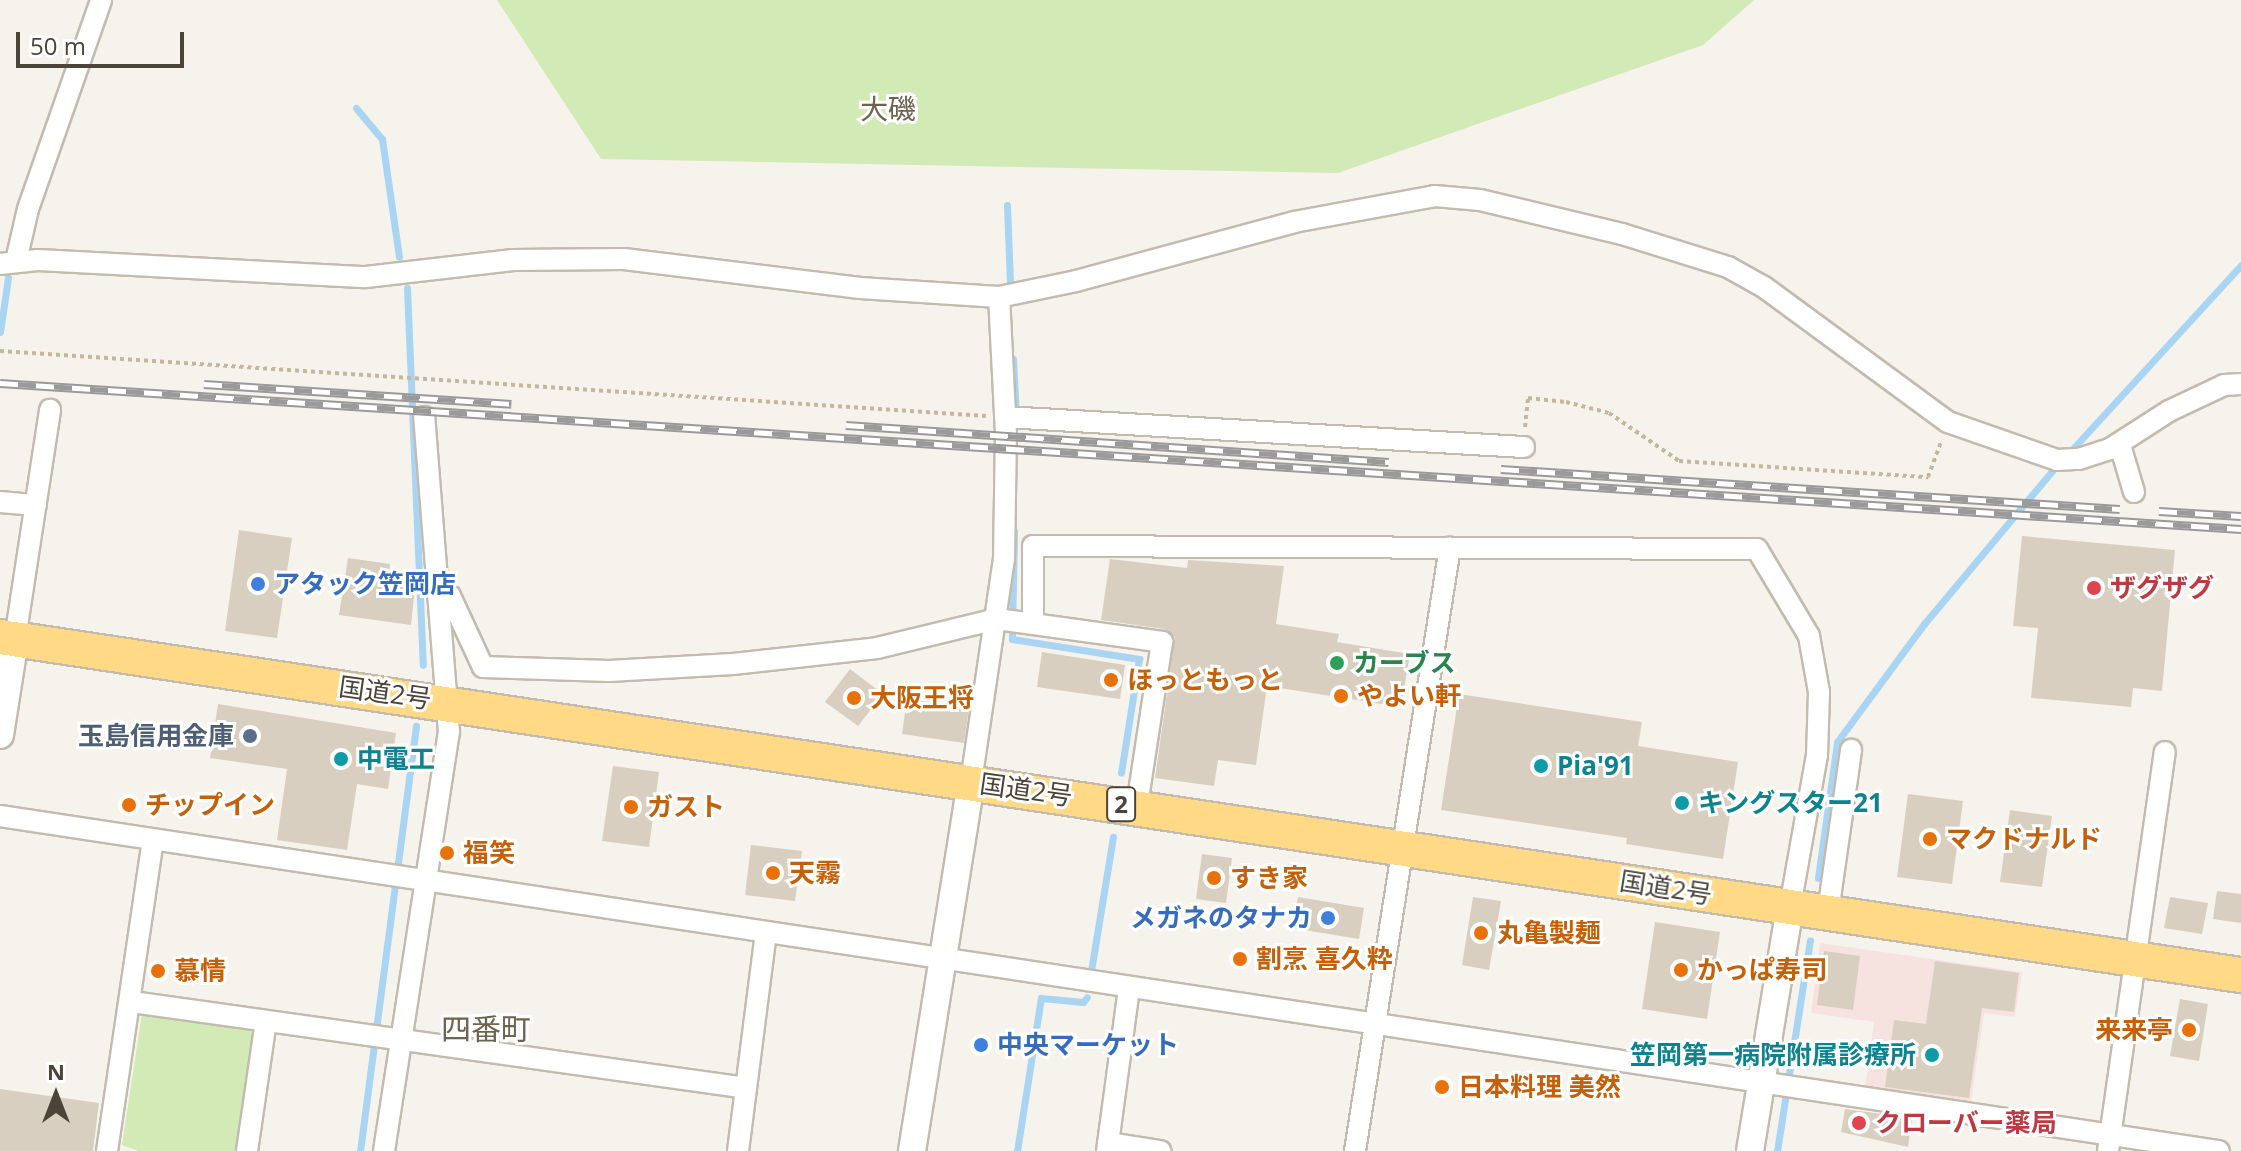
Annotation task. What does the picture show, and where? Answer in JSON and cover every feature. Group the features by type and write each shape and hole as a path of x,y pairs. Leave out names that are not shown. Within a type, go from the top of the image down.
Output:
{"highway":[{"name":"国道2号","path":"8,638 2241,975"}],"street":[{"path":"101,0 8,262 366,277 513,260 624,259 860,288 999,297 1372,205 1435,196 1480,200 1622,234 1728,267 1764,287 1948,422 2064,460 2120,445 2169,411 2224,385 2241,384"},
{"path":"999,297 1013,418 1004,559 1014,619"},
{"path":"0,735 8,638 36,505 50,410"},
{"path":"384,1151 393,1037 449,732 424,417"},
{"path":"1013,418 1524,447"},
{"path":"2120,445 2134,492"},
{"path":"0,502 36,505"},
{"path":"912,1151 940,960 971,782 1033,546 1757,549 1809,636 1819,692 1817,755 1790,906 1778,1087 1750,1151"},
{"path":"1355,1151 1371,1026 1450,547"},
{"path":"439,589 450,596 483,667 609,671 733,664 877,648 1014,619 1162,642 1137,806"},
{"path":"1828,912 1851,750"},
{"path":"2109,1143 2138,959 2165,752"},
{"path":"0,816 1778,1087 2109,1143 2219,1151"},
{"path":"107,1151 132,1002 153,841"},
{"path":"738,1151 766,933"},
{"path":"1129,989 1107,1147 1160,1151"},
{"path":"132,1002 364,1032 746,1088"},
{"path":"247,1151 266,1021"}],"path":[{"path":"2,351 1013,418"},
{"path":"1524,447 1528,398 1609,413 1679,461 1928,477 1948,422"}],"shaded area":[{"path":"1820,943 2022,972 2015,1017 1984,1013 1971,1101 1865,1087 1874,1022 1811,1013"}],"green space":[{"path":"497,0 1754,0 1703,45 1338,173 601,159"},
{"path":"142,1013 256,1030 240,1151 139,1151 122,1145"}],"building":[{"name":"アタック笠岡店","path":"239,530 292,538 277,638 225,631"},
{"name":"ザグザグ","path":"2022,536 2175,550 2162,691 2133,688 2131,707 2031,698 2038,628 2013,626"},
{"path":"348,558 390,564 389,574 416,578 411,625 339,615"},
{"path":"1110,559 1187,568 1188,560 1284,566 1276,624 1339,634 1337,642 1410,654 1401,707 1267,686 1256,765 1218,760 1214,786 1155,778 1175,637 1164,629 1101,620"},
{"path":"1042,652 1125,665 1120,699 1037,687"},
{"name":"大阪王将","path":"850,669 883,694 858,726 825,702"},
{"name":"Pia'91","path":"1459,694 1642,722 1638,746 1738,762 1723,859 1626,844 1627,838 1441,810"},
{"path":"907,698 969,708 964,743 902,734"},
{"name":"中電工","path":"218,704 396,733 388,789 357,784 347,850 277,840 287,769 210,758"},
{"name":"ガスト","path":"613,766 659,772 649,847 602,841"},
{"name":"マクドナルド","path":"1908,794 1963,801 1952,884 1897,877"},
{"path":"2010,810 2052,816 2042,887 2000,882"},
{"name":"天霧","path":"751,845 802,851 795,901 745,895"},
{"name":"すき家","path":"1202,854 1232,858 1226,903 1196,899"},
{"path":"2217,891 2241,894 2241,923 2213,919"},
{"name":"メガネのタナカ","path":"1298,897 1364,908 1359,939 1292,928"},
{"name":"丸亀製麺","path":"1473,897 1501,901 1489,970 1462,965"},
{"path":"2170,897 2208,903 2202,934 2164,928"},
{"name":"かっぱ寿司","path":"1655,922 1720,932 1707,1019 1642,1009"},
{"path":"1824,951 1860,956 1853,1010 1817,1005"},
{"name":"笠岡第一病院附属診療所","path":"1935,961 2019,973 2014,1012 1982,1008 1969,1098 1885,1087 1894,1020 1926,1024"},
{"name":"来来亭","path":"2180,999 2208,1004 2199,1061 2170,1056"},
{"path":"0,1089 99,1103 93,1151 0,1151"},
{"path":"1845,1109 1912,1118 1908,1147 1841,1132"}],"waterway":[{"path":"356,108 382,139 399,257"},
{"path":"1007,205 1010,284"},
{"path":"2067,455 2241,265"},
{"path":"0,332 8,278"},
{"path":"407,288 423,665"},
{"path":"1013,359 1016,416"},
{"path":"1818,878 1837,742 1924,624 2058,464"},
{"path":"1014,531 1012,639 1139,659 1121,773"},
{"path":"360,1151 416,726"},
{"path":"1091,971 1113,837"},
{"path":"1777,1151 1810,941"},
{"path":"1017,1151 1041,998 1083,1002 1087,997"}],"railway":[{"path":"0,383 2241,529"},
{"path":"204,384 511,404"},
{"path":"846,425 1389,462"},
{"path":"1501,469 2120,509"},
{"path":"2159,511 2241,516"}],"place":[{"name":"アタック笠岡店","path":"258,584"},
{"name":"ザグザグ","path":"2094,588"},
{"name":"カーブス","path":"1337,663"},
{"name":"ほっともっと","path":"1111,680"},
{"name":"やよい軒","path":"1341,696"},
{"name":"大阪王将","path":"854,698"},
{"name":"玉島信用金庫","path":"250,736"},
{"name":"中電工","path":"341,759"},
{"name":"Pia'91","path":"1541,766"},
{"name":"キングスター21","path":"1682,803"},
{"name":"チップイン","path":"129,805"},
{"name":"ガスト","path":"631,807"},
{"name":"マクドナルド","path":"1930,839"},
{"name":"福笑","path":"447,853"},
{"name":"天霧","path":"773,873"},
{"name":"すき家","path":"1214,878"},
{"name":"メガネのタナカ","path":"1328,918"},
{"name":"丸亀製麺","path":"1481,933"},
{"name":"割烹 喜久粋","path":"1240,959"},
{"name":"かっぱ寿司","path":"1681,970"},
{"name":"慕情","path":"158,971"},
{"name":"来来亭","path":"2189,1030"},
{"name":"中央マーケット","path":"981,1045"},
{"name":"笠岡第一病院附属診療所","path":"1932,1055"},
{"name":"日本料理 美然","path":"1442,1087"},
{"name":"クローバー薬局","path":"1859,1123"}],"district":[{"name":"大磯","path":"888,108"},
{"name":"四番町","path":"486,1029"}]}
